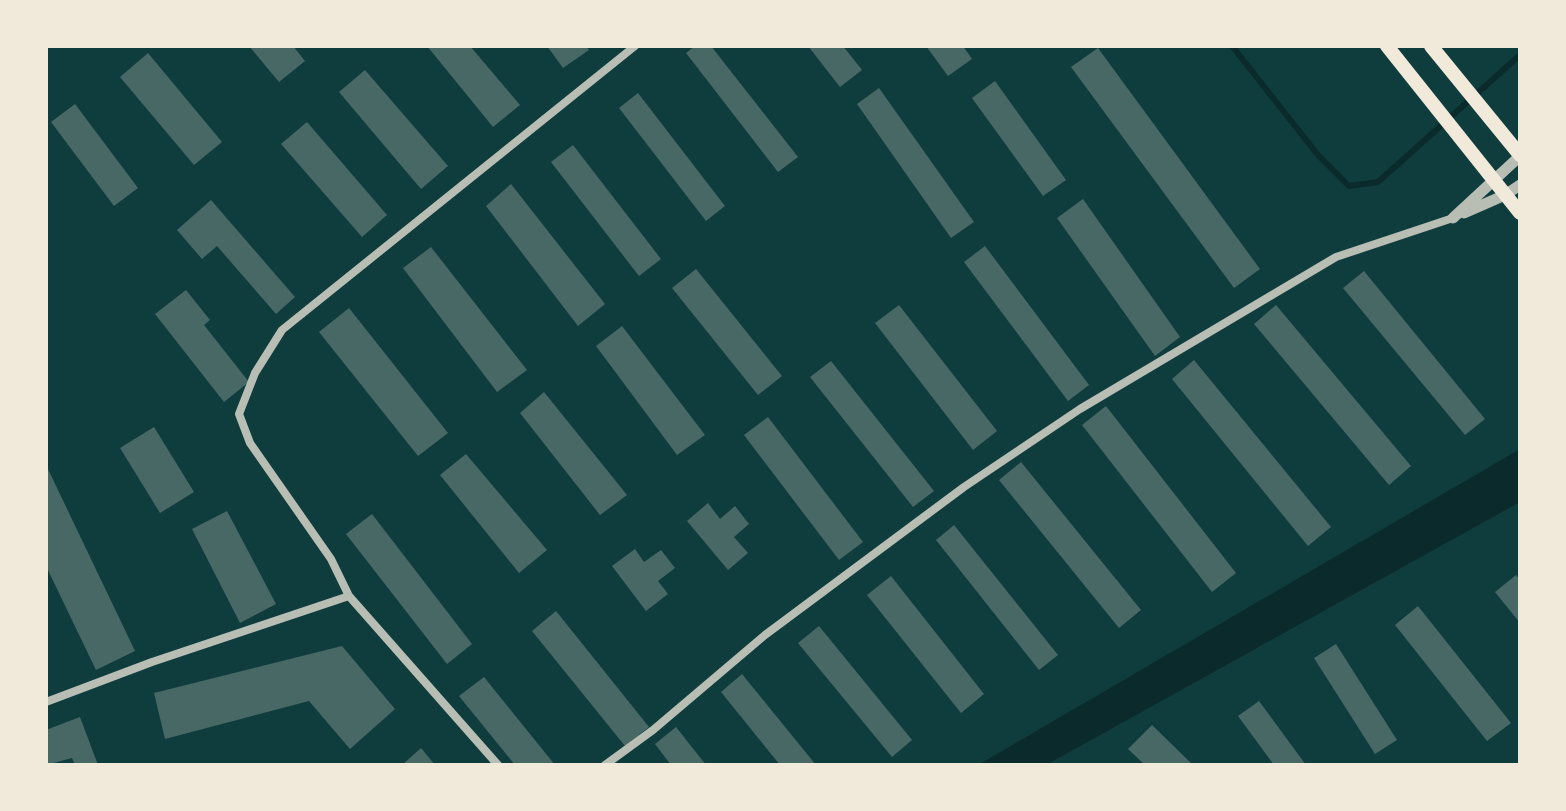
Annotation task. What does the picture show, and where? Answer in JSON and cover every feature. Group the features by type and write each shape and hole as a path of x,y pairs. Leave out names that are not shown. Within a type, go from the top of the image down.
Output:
{"main road":[{"path":"1387,46 1520,213"},
{"path":"1431,46 1520,155"}],"street":[{"path":"498,765 349,596 331,559 250,443 239,414 255,373 282,330 635,46"},
{"path":"1453,218 1520,155"},
{"path":"605,765 653,730 765,635 964,487 1080,409 1336,257 1453,218 1520,185"},
{"path":"46,702 152,662 349,596"}],"water":[{"path":"1520,449 1520,502 1046,765 978,765"}],"building":[{"path":"249,46 293,46 305,61 279,82"},
{"path":"427,46 470,46 520,105 493,127"},
{"path":"547,46 586,46 589,50 563,68"},
{"path":"695,46 711,46 798,157 778,172 686,53"},
{"path":"808,46 843,46 862,70 840,87"},
{"path":"926,46 963,46 972,59 948,76"},
{"path":"1098,48 1260,269 1234,288 1071,67"},
{"path":"148,53 222,142 194,165 120,77"},
{"path":"365,70 448,166 421,189 339,92"},
{"path":"995,81 1066,180 1043,196 972,98"},
{"path":"879,88 974,222 951,238 857,104"},
{"path":"638,93 725,206 706,221 619,108"},
{"path":"75,104 138,188 114,206 51,122"},
{"path":"307,122 387,215 362,237 281,144"},
{"path":"573,145 661,259 639,276 551,162"},
{"path":"511,184 605,304 578,326 486,206"},
{"path":"1083,199 1180,337 1155,356 1057,218"},
{"path":"211,200 295,297 276,314 217,246 202,259 177,230"},
{"path":"985,246 1089,385 1068,401 964,262"},
{"path":"431,247 527,370 497,392 403,268"},
{"path":"696,269 782,376 758,395 672,288"},
{"path":"1364,271 1485,419 1465,435 1343,288"},
{"path":"186,290 210,320 204,325 249,382 224,402 155,314"},
{"path":"899,305 997,431 973,450 875,323"},
{"path":"1276,305 1411,466 1389,485 1254,324"},
{"path":"349,308 448,433 418,456 319,332"},
{"path":"622,326 705,435 677,455 596,346"},
{"path":"1194,360 1331,527 1308,546 1172,379"},
{"path":"831,361 934,491 913,507 810,377"},
{"path":"544,392 627,495 600,515 520,413"},
{"path":"1106,406 1236,573 1212,592 1082,425"},
{"path":"768,417 863,542 839,560 744,435"},
{"path":"154,427 194,492 160,513 120,448"},
{"path":"466,454 547,550 519,573 440,475"},
{"path":"1021,462 1141,610 1119,628 999,480"},
{"path":"46,465 135,651 96,670 46,566"},
{"path":"708,503 720,519 735,506 749,524 734,537 748,553 728,570 687,521"},
{"path":"227,511 276,604 240,623 192,529"},
{"path":"372,514 472,644 447,664 346,534"},
{"path":"954,525 1058,655 1039,670 936,540"},
{"path":"635,549 644,562 661,550 675,568 658,581 668,594 646,611 612,566"},
{"path":"1516,575 1520,580 1520,623 1495,592"},
{"path":"891,576 984,694 961,713 867,595"},
{"path":"1418,606 1511,723 1487,741 1395,625"},
{"path":"556,611 649,727 625,746 532,631"},
{"path":"819,626 912,740 892,757 798,643"},
{"path":"1336,644 1397,740 1375,754 1314,658"},
{"path":"342,646 395,709 350,749 309,701 165,739 154,693"},
{"path":"742,674 816,765 780,765 721,692"},
{"path":"484,677 555,765 515,765 459,696"},
{"path":"1259,701 1306,765 1274,765 1238,716"},
{"path":"80,717 98,765 75,765 72,758 46,765 46,730"},
{"path":"1152,725 1193,765 1145,765 1128,749"},
{"path":"676,727 706,765 671,765 655,744"},
{"path":"421,748 435,765 402,765"}],"waterway":[{"path":"1232,46 1318,155 1349,186 1378,182 1520,55"}]}
